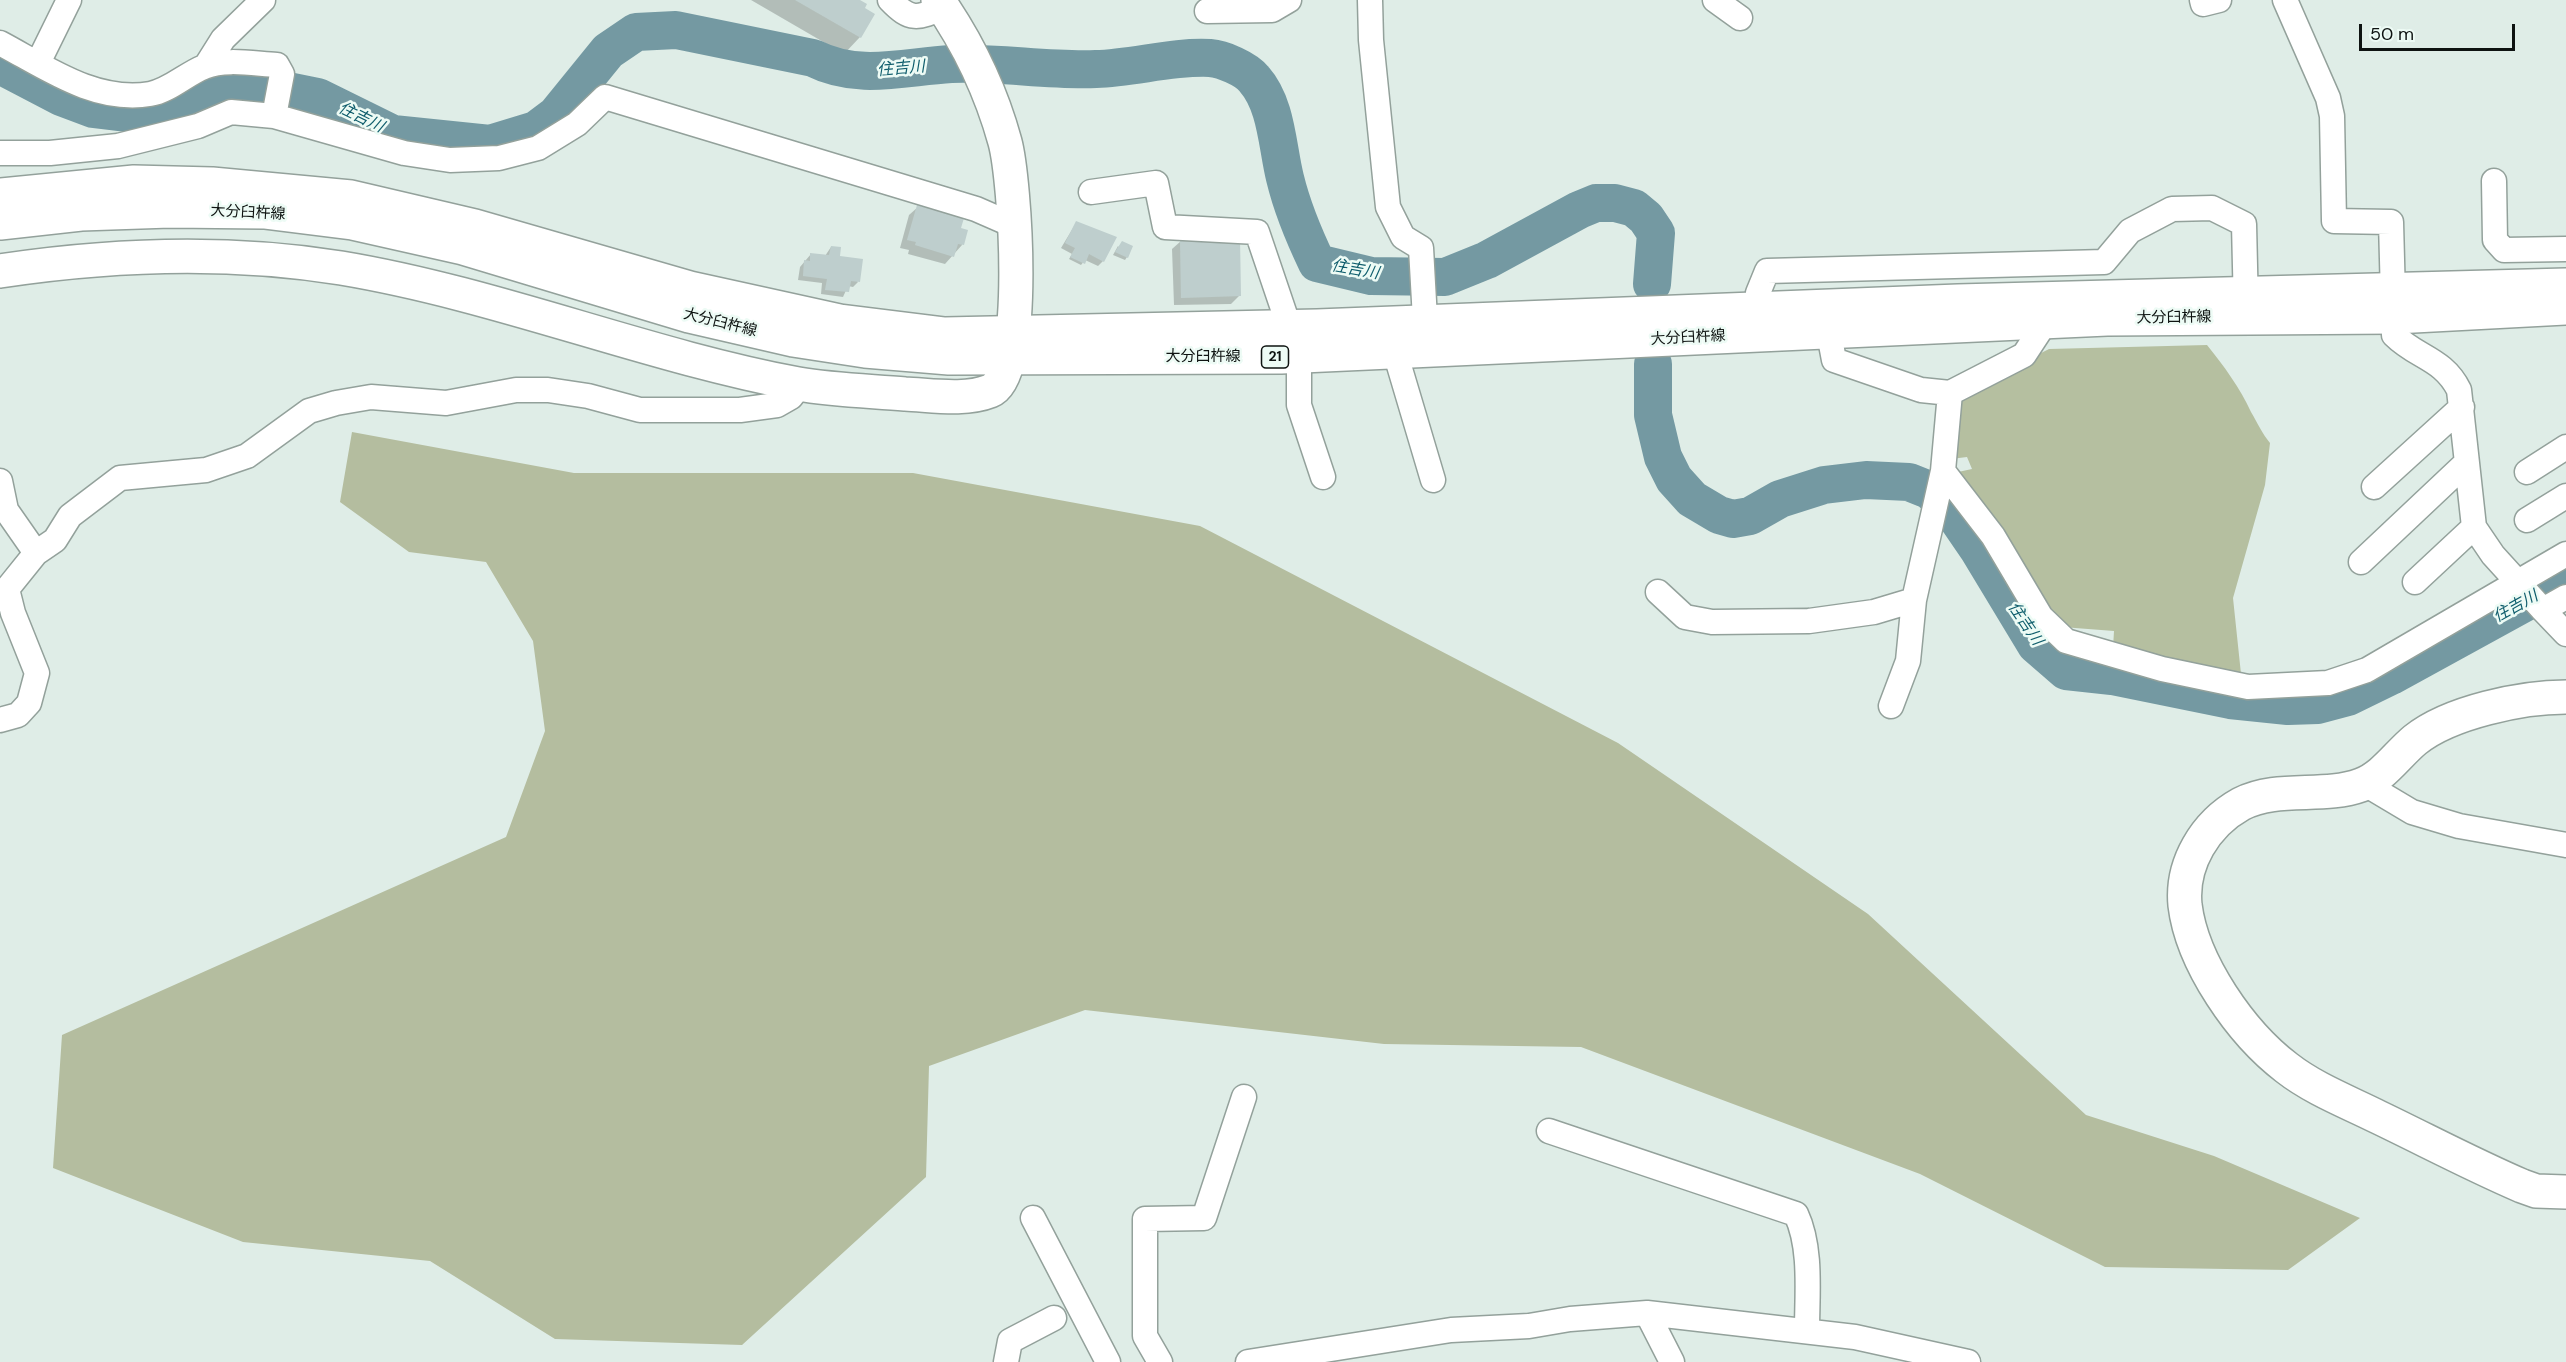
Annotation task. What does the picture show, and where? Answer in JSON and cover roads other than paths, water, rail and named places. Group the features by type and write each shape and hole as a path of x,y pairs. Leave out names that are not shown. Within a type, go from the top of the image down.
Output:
{"main road":[{"path":"0,270 118,258 190,255 340,268 434,287 712,365 801,384 938,396 979,394 996,389 1011,346 1015,226 1006,146 983,82 963,39 941,3"},
{"name":"大分臼杵線","path":"2,212 134,182 212,184 351,197 475,226 690,288 840,321 945,334 1011,346 1294,341 1418,329 1758,322 2246,305 2393,303 2566,308"},
{"name":"大分臼杵線","path":"2393,303 2566,283"},
{"name":"大分臼杵線","path":"1826,319 2045,323 2246,305"},
{"name":"大分臼杵線","path":"1294,341 1418,329"},
{"path":"2566,698 2516,702 2434,727 2365,784 2346,790 2261,797 2243,804 2223,818 2202,840 2189,866 2185,882 2186,913 2194,944 2236,1017 2269,1053 2288,1069 2326,1091 2522,1186 2536,1191 2566,1192"}],"street":[{"path":"38,63 69,0"},
{"path":"206,66 223,39 262,0"},
{"path":"890,0 910,16 921,16 941,3"},
{"path":"1207,11 1272,10 1289,0"},
{"path":"1370,0 1371,40 1388,207 1403,237 1421,248 1423,260 1418,329 1433,480"},
{"path":"1715,0 1740,18"},
{"path":"2202,0 2203,4 2219,0"},
{"path":"2285,0 2328,98 2331,116 2334,221 2391,222 2394,335 2405,346 2437,362 2452,376 2459,390 2465,464 2474,527 2493,555 2566,634"},
{"path":"0,43 78,84 102,93 126,95 152,94 206,66 230,63 277,65 282,74 275,109"},
{"path":"0,153 50,153 118,146 198,126 231,112 275,109 404,153 450,160 500,158 538,148 577,124 605,97 976,209 1015,226"},
{"path":"2494,181 2495,240 2504,250 2562,249 2566,283"},
{"path":"1091,192 1156,183 1165,227 1257,232 1294,341 1299,405 1323,477"},
{"path":"1758,322 1758,293 1767,271 2104,262 2130,231 2172,209 2212,208 2244,224 2246,305"},
{"path":"1826,319 1834,360 1921,390 1950,393 2024,355 2045,323"},
{"path":"0,720 18,715 30,703 37,673 13,613 7,589 36,553 55,540 70,516 120,477 206,470 247,456 309,411 336,403 371,397 446,403 516,390 548,390 588,396 640,410 740,410 777,405 791,397 801,384"},
{"path":"1891,706 1908,661 1914,600 1942,477 1950,393"},
{"path":"2374,487 2462,407"},
{"path":"2527,472 2566,447"},
{"path":"2361,562 2465,464"},
{"path":"1942,477 1994,536 2041,617 2066,641 2162,669 2248,687 2328,683 2367,670 2521,584 2566,554"},
{"path":"0,480 6,510 36,553"},
{"path":"2527,520 2566,496"},
{"path":"2415,582 2474,527"},
{"path":"1658,592 1684,617 1712,622 1809,621 1874,612 1914,600"},
{"path":"2543,610 2566,597"},
{"path":"2365,784 2412,812 2459,826 2566,845"},
{"path":"1160,1362 1145,1336 1145,1219 1204,1218 1244,1096"},
{"path":"1549,1131 1796,1214 1801,1226 1807,1281 1807,1330"},
{"path":"1033,1218 1108,1362"},
{"path":"1647,1313 1672,1362"},
{"path":"1258,1361 1451,1330 1529,1326 1570,1319 1647,1313 1807,1330 1894,1344 1968,1362"},
{"path":"1006,1362 1010,1341 1054,1318"}],"waterway":[{"name":"住吉川","path":"0,65 61,97 93,109 126,113 156,113 226,84 254,84 318,97 393,134 490,144 536,130 556,115 608,51 636,32 676,30 813,58 830,65 864,71 951,64 1096,69 1210,58 1240,68 1250,75 1262,89 1272,113 1291,200 1317,263 1371,276 1445,277 1487,260 1579,210 1596,203 1615,203 1634,208 1646,218 1656,233 1652,284"},
{"name":"住吉川","path":"1653,364 1653,415 1663,457 1674,479 1692,499 1719,515 1733,519 1750,516 1780,499 1824,485 1866,480 1909,482 1929,490 1952,511 1978,549 2036,645 2066,671 2112,676 2230,700 2288,706 2318,705 2348,697 2391,676 2566,580"}]}
